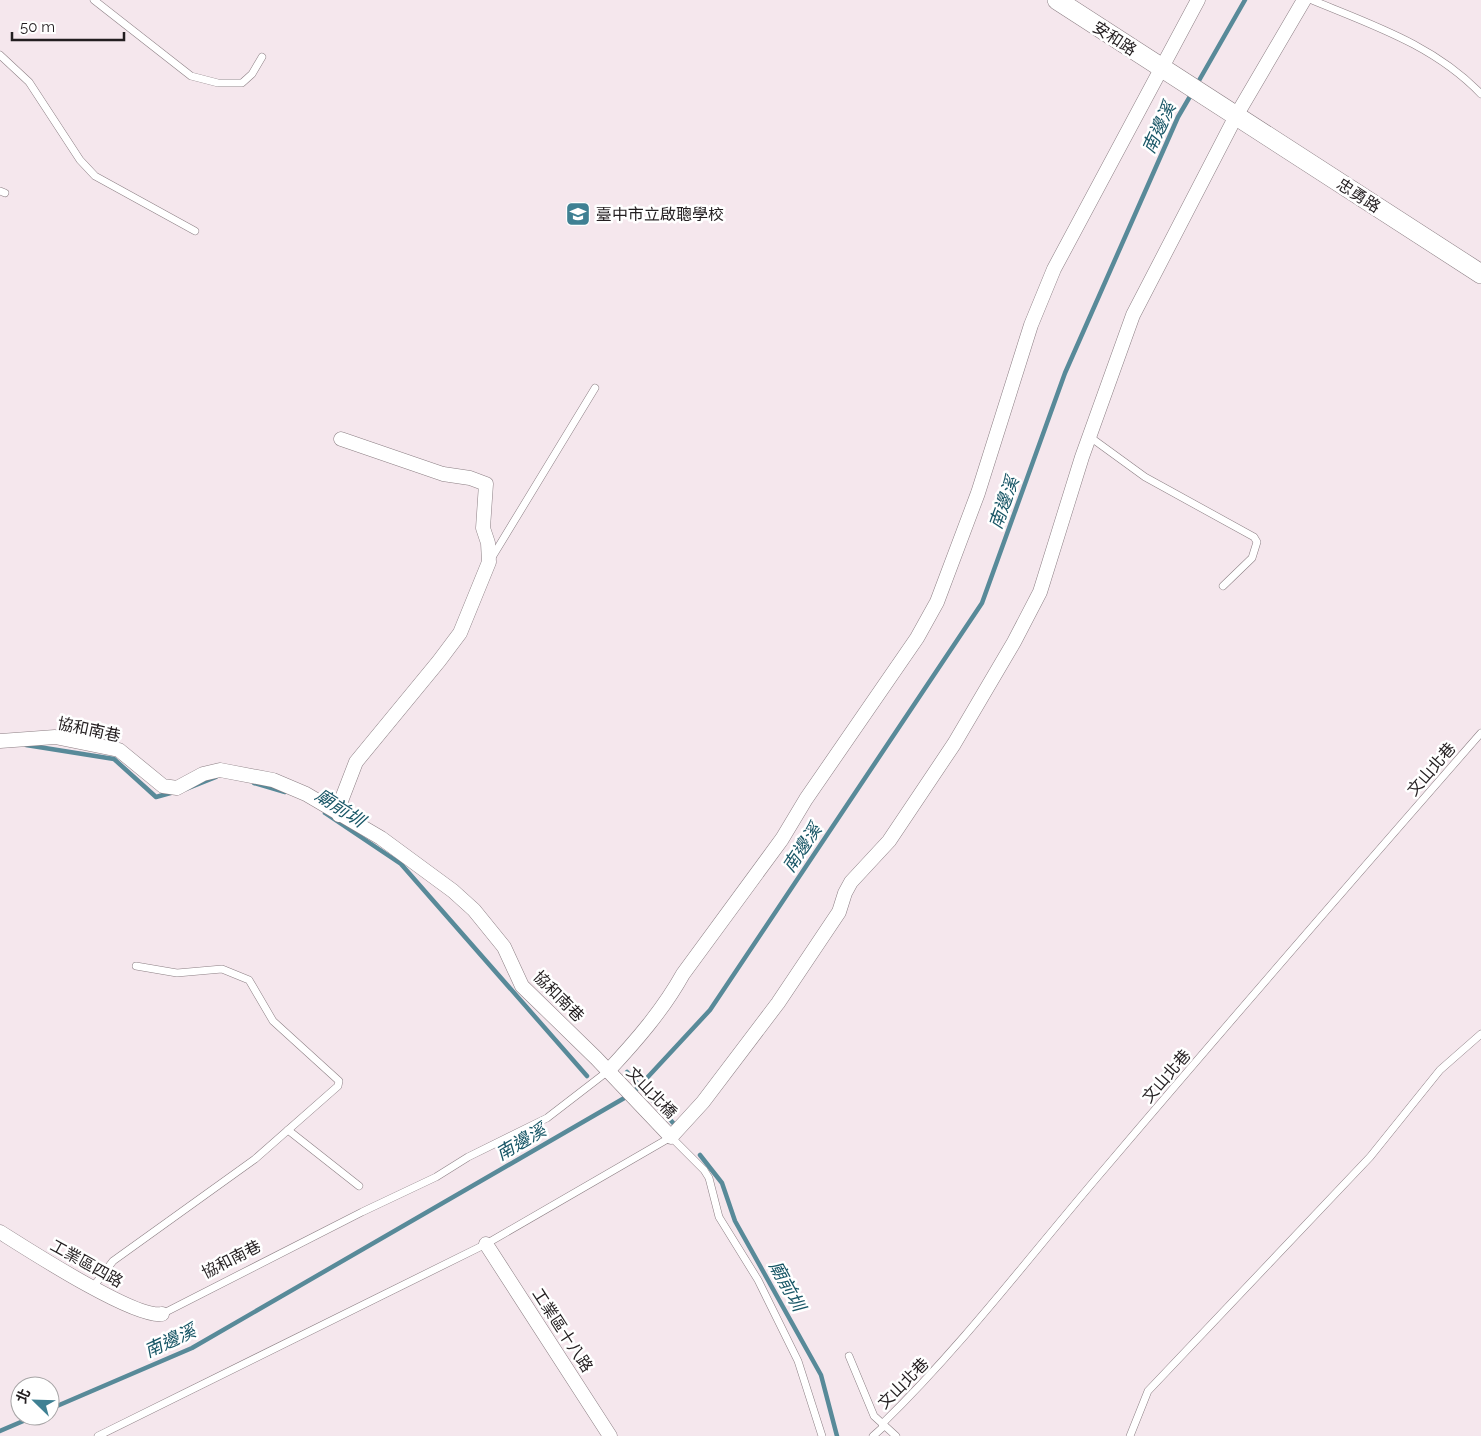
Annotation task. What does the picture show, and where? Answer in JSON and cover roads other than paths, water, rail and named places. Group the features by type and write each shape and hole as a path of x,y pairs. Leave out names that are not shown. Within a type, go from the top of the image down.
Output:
{"main road":[{"name":"安和路","path":"1057,0 1236,116"},
{"name":"忠勇路","path":"1236,116 1481,274"}],"street":[{"path":"608,1071 633,1044 671,996 683,974 782,839 806,799 917,638 937,602 978,493 1031,325 1054,269 1167,72 1198,0"},
{"path":"671,1137 703,1102 778,1003 839,912 844,892 888,841 986,692 1040,592 1090,436 1133,315 1236,116 1304,0"},
{"path":"339,815 341,801 356,762 439,661 460,632 489,562 488,543 483,528 486,484 470,478 443,474 341,439"},
{"name":"協和南巷","path":"0,741 55,738 119,750 163,786 177,788 203,774 220,770 273,780 306,794 402,852 474,910 504,947 522,986 608,1071"},
{"name":"文山北橋","path":"608,1071 671,1137"},
{"name":"工業區四路","path":"0,1232 93,1288 147,1314 153,1316 162,1314"},
{"name":"工業區十八路","path":"486,1244 610,1436"}],"lane":[{"path":"94,0 191,76 218,83 242,83 252,74 262,57"},
{"path":"1312,0 1416,44 1466,78 1481,94"},
{"path":"0,55 29,82 80,160 95,176 195,231"},
{"path":"489,562 594,388"},
{"path":"1090,436 1145,477 1254,538 1257,542 1252,558 1223,586"},
{"name":"文山北巷","path":"873,1436 882,1428 883,1423 928,1379 981,1318 1109,1162 1481,733"},
{"path":"93,1288 113,1261 255,1159 338,1086 339,1081 272,1021 249,980 222,969 177,973 136,966"},
{"path":"1130,1436 1148,1391 1370,1157 1440,1070 1481,1034"},
{"name":"協和南巷","path":"162,1314 362,1212 436,1177 468,1157 547,1118 608,1071"},
{"path":"288,1130 359,1186"},
{"path":"98,1436 486,1244 671,1137 704,1170 709,1178 719,1217 758,1280 798,1361 822,1436"},
{"path":"848,1356 874,1416 896,1436"}],"waterway":[{"name":"南邊溪","path":"1197,84 1245,0"},
{"name":"南邊溪","path":"60,1405 192,1348 633,1093 710,1010 982,603 1065,373 1178,117 1192,93"},
{"name":"廟前圳","path":"26,745 114,759 156,797 174,792"},
{"name":"廟前圳","path":"186,789 216,777"},
{"name":"廟前圳","path":"254,783 285,792"},
{"name":"廟前圳","path":"325,813 401,864 587,1076"},
{"name":"廟前圳","path":"627,1072 675,1125"},
{"name":"廟前圳","path":"700,1155 722,1183 735,1221 821,1375 837,1436"},
{"name":"南邊溪","path":"0,1431 12,1426"}],"place":[{"name":"臺中市立啟聰學校","path":"578,214"}]}
